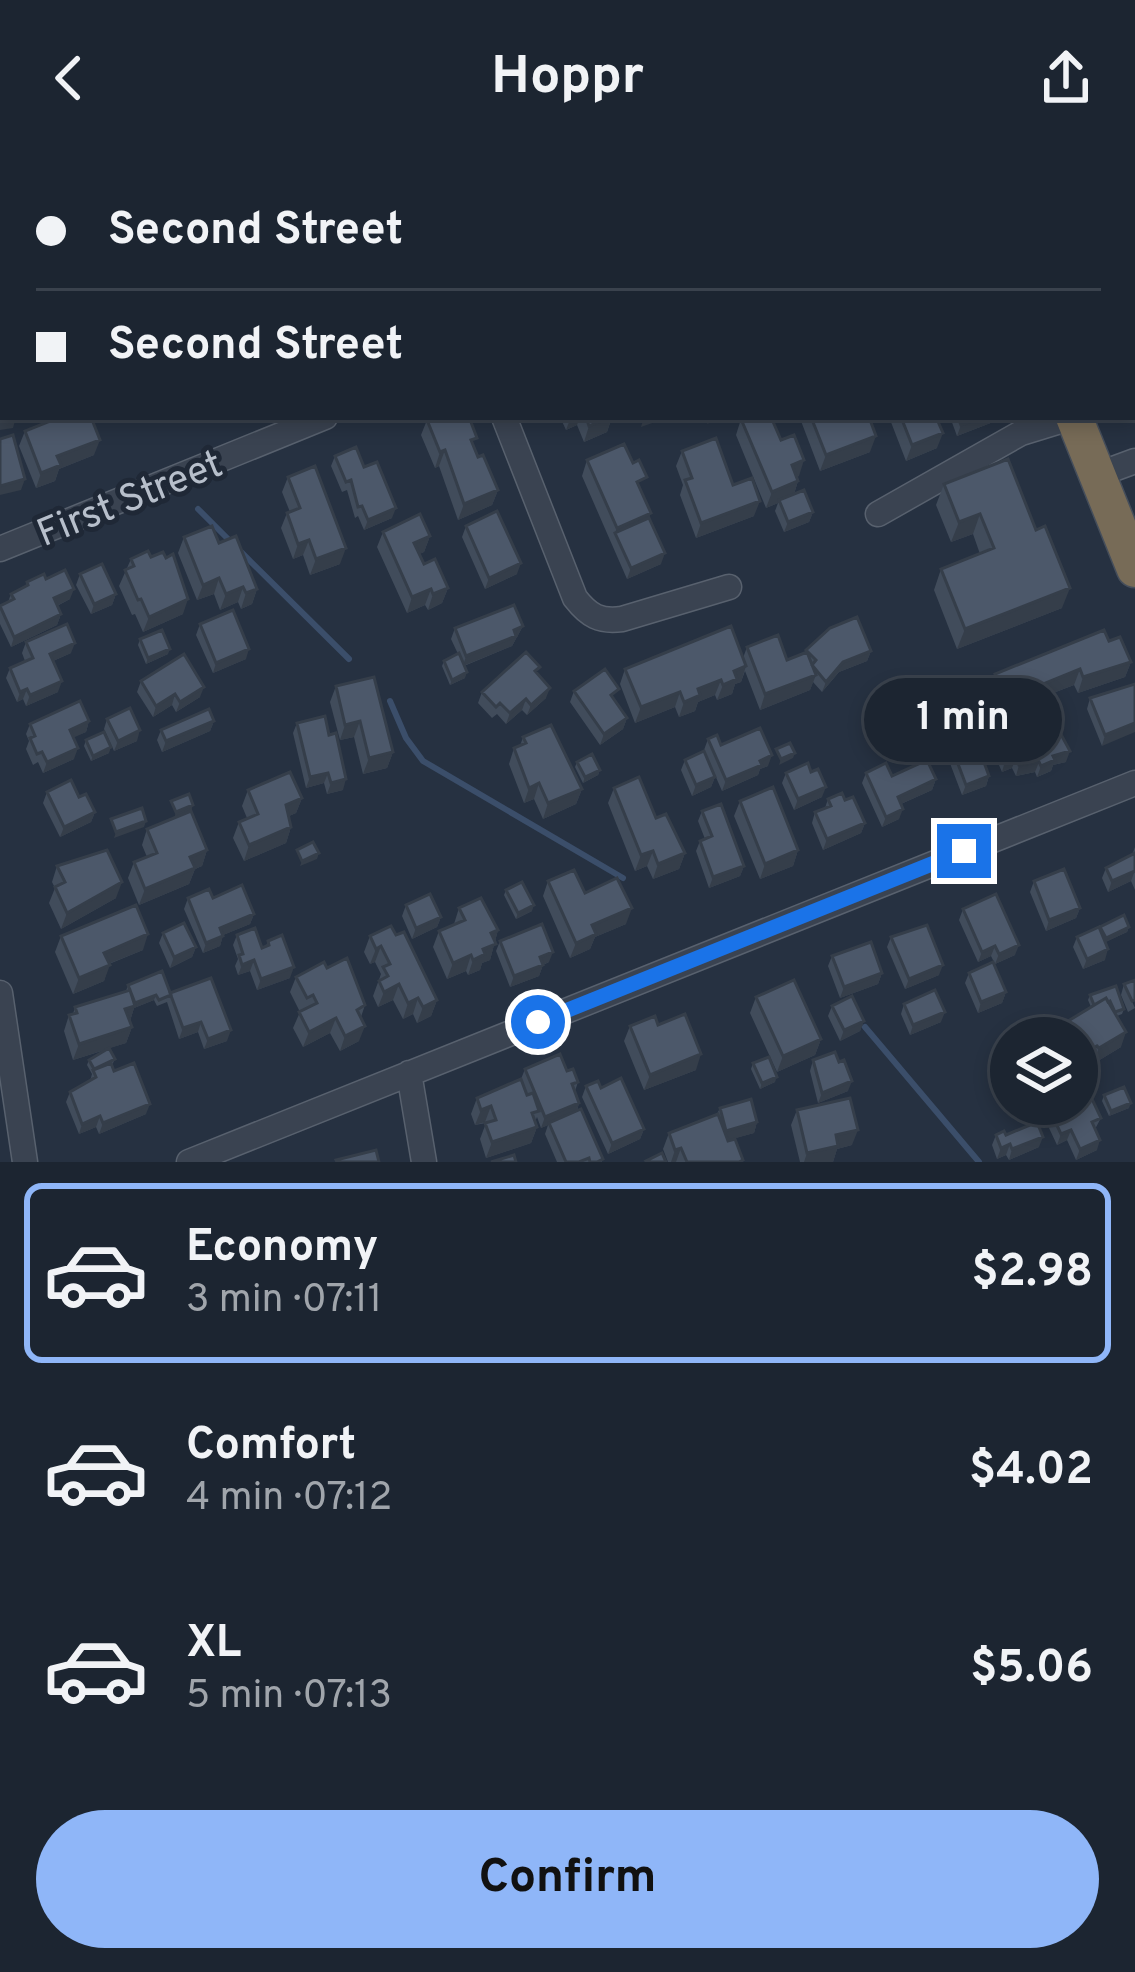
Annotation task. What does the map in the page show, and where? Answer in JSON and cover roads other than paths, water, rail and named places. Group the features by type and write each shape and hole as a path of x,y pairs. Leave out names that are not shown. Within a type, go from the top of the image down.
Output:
{"highway":[{"path":"1075,420 1135,569"}],"street":[{"name":"First Street","path":"0,549 318,420"},
{"path":"505,420 575,598 585,610 606,621 622,619 729,587"},
{"path":"878,514 1022,433 1064,420"},
{"path":"1097,476 1135,461"},
{"path":"189,1162 1135,783"},
{"path":"0,993 26,1162"},
{"path":"410,1072 424,1162"}],"waterway":[{"path":"198,509 231,542"},
{"path":"241,552 349,659"},
{"path":"390,701 406,738 423,761 623,878"},
{"path":"865,1027 979,1162"}]}
